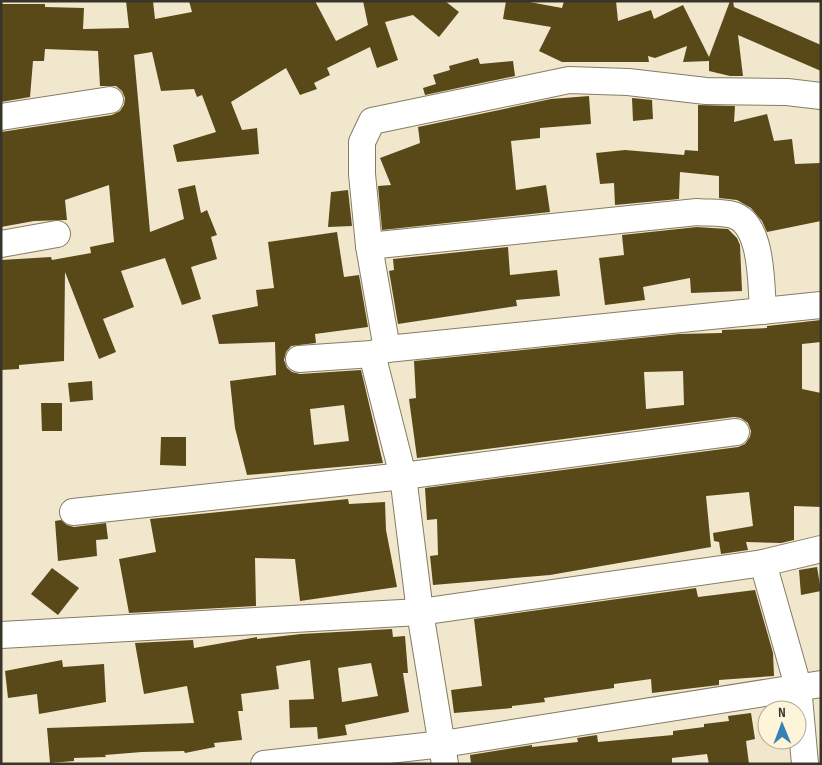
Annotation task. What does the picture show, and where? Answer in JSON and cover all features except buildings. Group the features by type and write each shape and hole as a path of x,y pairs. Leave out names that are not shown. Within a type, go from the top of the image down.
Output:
{"street":[{"path":"444,754 420,612 403,476 380,352 362,174 362,142 372,121 569,80 628,82 706,91 787,92 821,96"},
{"path":"1,117 110,100"},
{"path":"369,246 697,212 733,215 748,225 758,252 763,311"},
{"path":"1,244 57,234"},
{"path":"299,359 821,305"},
{"path":"73,512 403,476 736,432"},
{"path":"1,635 420,612 763,563 821,549"},
{"path":"763,563 809,685 805,764"},
{"path":"264,764 444,754 809,685"}]}
